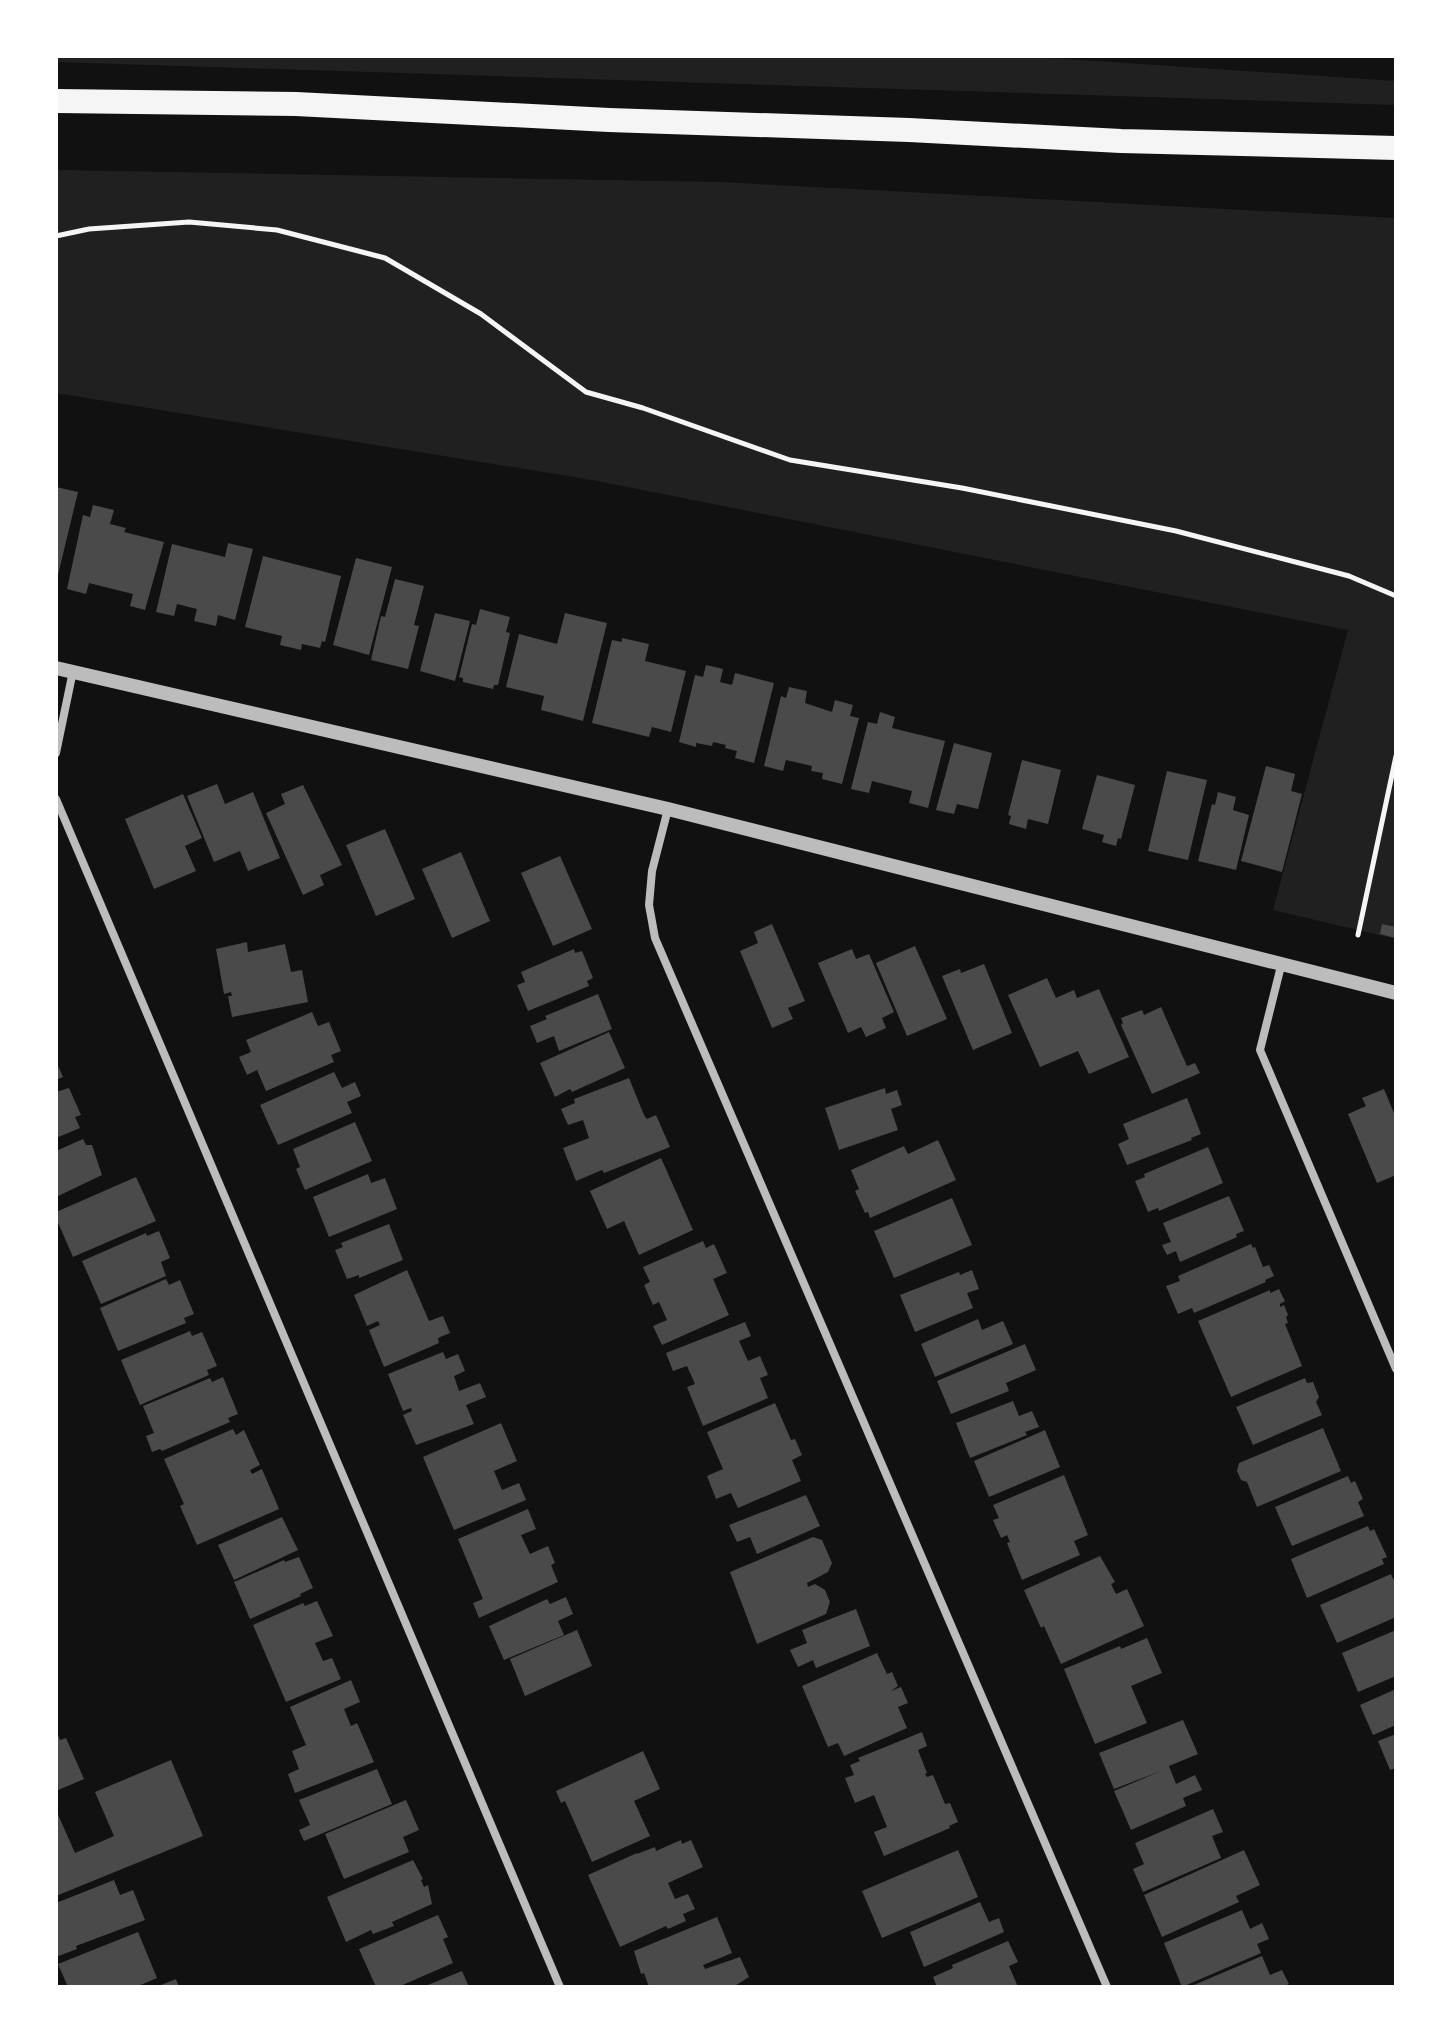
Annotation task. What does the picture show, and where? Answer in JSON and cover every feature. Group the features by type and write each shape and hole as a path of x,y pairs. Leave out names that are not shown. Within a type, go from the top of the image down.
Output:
{"highway":[{"path":"56,101 296,104 1121,141 1396,148"}],"street":[{"path":"56,668 668,809 1396,993"},
{"path":"56,753 73,671"},
{"path":"56,799 560,1987"},
{"path":"668,809 652,871 649,905 655,938 1107,1987"},
{"path":"1281,966 1260,1050 1396,1369"}],"path":[{"path":"56,236 89,229 189,222 277,230 385,258 481,314 586,392 643,408 790,460 962,488 1176,531 1349,576 1396,596"},
{"path":"1358,935 1396,756"}],"shaded area":[{"path":"56,56 1021,56 1396,81 1396,105 56,62"},
{"path":"56,170 721,182 1396,218 1396,939 1273,910 1348,630 592,480 56,393"}],"building":[{"path":"56,487 78,492 57,579 56,579"},
{"path":"93,505 114,510 110,524 126,528 124,532 164,542 145,610 130,606 133,594 89,583 86,594 67,589 83,515 90,517"},
{"path":"228,543 253,549 235,620 218,615 216,626 194,621 197,609 177,604 174,616 156,612 172,544 225,557"},
{"path":"263,556 341,576 325,642 322,641 320,648 302,644 301,650 280,645 282,636 245,627"},
{"path":"356,558 392,567 369,655 333,645"},
{"path":"395,579 424,586 414,625 419,626 408,669 371,660 381,616 385,617"},
{"path":"480,609 510,617 506,632 510,633 498,685 494,685 493,689 463,682 463,678 459,677 472,624 476,625"},
{"path":"435,613 470,621 455,681 420,671"},
{"path":"565,613 607,623 583,721 541,710 544,696 506,687 519,634 557,644"},
{"path":"622,638 649,644 645,661 686,671 671,732 652,727 649,737 592,723 612,640 622,642"},
{"path":"706,665 723,669 720,682 732,685 735,673 774,683 754,763 735,758 737,751 725,748 726,745 696,743 696,747 679,742 695,675 703,677"},
{"path":"789,687 807,691 805,703 832,712 835,700 853,705 850,716 859,718 842,784 822,779 823,773 811,771 812,766 786,760 783,771 764,766 781,696 786,698"},
{"path":"880,712 895,717 892,728 945,741 928,808 909,803 912,791 872,781 869,793 851,789 868,722 877,724"},
{"path":"954,743 992,753 978,809 957,804 954,814 936,810"},
{"path":"1022,760 1061,770 1048,824 1028,819 1026,829 1009,824 1011,816 1008,815"},
{"path":"1266,766 1295,774 1291,791 1302,794 1282,872 1241,861"},
{"path":"1167,771 1207,780 1188,860 1148,851"},
{"path":"1097,775 1135,785 1121,839 1118,838 1116,846 1102,842 1104,835 1082,829"},
{"path":"217,784 225,804 253,792 280,858 248,871 240,851 214,862 187,796"},
{"path":"303,785 342,865 320,875 324,885 303,895 266,813 285,804 281,794"},
{"path":"1218,792 1236,797 1233,810 1249,815 1236,870 1198,861 1212,804 1215,805"},
{"path":"183,794 202,838 185,846 196,871 154,889 125,819"},
{"path":"385,829 415,899 376,916 346,845"},
{"path":"461,852 490,921 452,938 422,869"},
{"path":"560,856 592,929 553,946 521,873"},
{"path":"772,924 805,1001 788,1008 793,1019 772,1028 740,951 758,943 754,932"},
{"path":"1382,924 1396,927 1396,938 1380,934"},
{"path":"247,942 248,952 285,944 291,972 302,970 308,1002 232,1017 228,996 232,996 231,992 224,994 216,949"},
{"path":"915,946 947,1019 907,1036 876,963"},
{"path":"574,949 575,953 582,951 593,978 587,981 589,986 528,1011 517,985 525,982 521,972"},
{"path":"852,949 856,959 869,954 894,1012 882,1018 886,1028 866,1037 861,1027 848,1033 818,963"},
{"path":"984,964 1012,1033 973,1050 942,976"},
{"path":"1047,978 1056,998 1074,990 1077,998 1099,989 1129,1057 1089,1074 1078,1051 1040,1067 1008,995"},
{"path":"598,994 612,1029 559,1051 554,1036 537,1043 530,1026 547,1019 545,1016"},
{"path":"1161,1007 1187,1066 1195,1063 1200,1073 1152,1094 1121,1025 1121,1018 1142,1010 1144,1015"},
{"path":"312,1012 318,1026 329,1022 341,1051 331,1055 334,1062 266,1091 257,1070 247,1075 239,1057 251,1052 246,1040"},
{"path":"609,1032 625,1068 555,1097 540,1063"},
{"path":"56,1061 63,1077 56,1080"},
{"path":"334,1072 342,1088 355,1082 361,1096 347,1102 352,1113 278,1145 260,1105"},
{"path":"629,1078 644,1115 647,1119 656,1115 670,1147 576,1181 563,1148 589,1138 583,1120 568,1125 561,1109 575,1103 574,1099"},
{"path":"69,1088 81,1115 75,1117 80,1128 56,1138 56,1092"},
{"path":"885,1088 886,1094 897,1090 902,1105 891,1109 898,1130 839,1150 825,1108"},
{"path":"1384,1089 1396,1118 1396,1175 1377,1183 1348,1114 1366,1106 1362,1098"},
{"path":"1187,1098 1201,1134 1127,1165 1118,1144 1129,1139 1123,1124"},
{"path":"355,1122 372,1161 305,1190 296,1169 300,1167 293,1149"},
{"path":"83,1139 86,1145 92,1145 102,1175 56,1197 56,1151"},
{"path":"938,1140 956,1180 870,1218 855,1191 859,1189 851,1170 904,1146 908,1154"},
{"path":"1208,1147 1223,1183 1159,1211 1158,1208 1148,1212 1135,1181 1145,1177 1144,1174"},
{"path":"661,1158 693,1230 639,1255 624,1221 607,1229 590,1191"},
{"path":"368,1174 371,1183 385,1178 397,1209 329,1237 313,1197"},
{"path":"136,1177 156,1221 73,1257 56,1212"},
{"path":"1229,1196 1244,1231 1180,1262 1176,1251 1167,1255 1162,1245 1171,1242 1163,1223"},
{"path":"952,1198 972,1245 894,1278 874,1231"},
{"path":"389,1224 403,1260 359,1278 359,1275 347,1279 335,1250 343,1247 341,1243"},
{"path":"159,1231 170,1258 161,1262 166,1276 101,1304 82,1261 146,1233 147,1236"},
{"path":"703,1241 706,1248 714,1244 727,1273 713,1279 729,1315 662,1345 653,1326 667,1320 659,1302 653,1305 644,1285 650,1282 643,1267"},
{"path":"1251,1244 1263,1267 1269,1265 1274,1276 1194,1313 1192,1308 1178,1314 1166,1286 1180,1281 1178,1276"},
{"path":"407,1270 429,1321 443,1316 450,1333 438,1338 439,1343 384,1367 369,1330 380,1325 378,1321 367,1326 354,1295"},
{"path":"972,1270 979,1289 967,1293 973,1308 915,1332 900,1295"},
{"path":"166,1279 169,1285 180,1280 194,1314 184,1318 186,1323 118,1351 100,1308"},
{"path":"1279,1289 1285,1301 1280,1307 1284,1305 1288,1315 1288,1323 1285,1324 1302,1366 1231,1397 1198,1321"},
{"path":"978,1319 982,1330 1003,1321 1013,1344 935,1377 921,1344"},
{"path":"745,1322 751,1336 739,1341 748,1361 760,1356 768,1375 760,1378 768,1398 703,1426 687,1387 695,1384 687,1366 673,1371 666,1353"},
{"path":"190,1331 192,1336 202,1332 217,1366 207,1370 209,1375 140,1405 121,1360"},
{"path":"1025,1344 1036,1370 1006,1383 1009,1391 951,1414 937,1381"},
{"path":"443,1352 446,1359 458,1354 465,1371 454,1376 459,1391 480,1383 486,1397 466,1405 474,1424 416,1445 403,1415 412,1411 411,1408 403,1411 388,1374"},
{"path":"223,1377 238,1414 228,1418 230,1422 162,1451 152,1452 146,1436 154,1433 143,1406 210,1378 212,1382"},
{"path":"1305,1378 1307,1383 1313,1382 1322,1415 1253,1445 1236,1407"},
{"path":"1013,1401 1019,1416 1032,1411 1039,1427 970,1458 956,1423"},
{"path":"775,1403 791,1440 795,1439 802,1455 792,1460 801,1481 738,1508 731,1493 716,1499 707,1476 723,1469 707,1432"},
{"path":"501,1423 517,1461 494,1471 502,1490 519,1483 526,1500 454,1530 423,1457"},
{"path":"1323,1428 1341,1471 1257,1507 1247,1482 1241,1480 1237,1471 1239,1463"},
{"path":"233,1429 236,1435 244,1430 260,1465 250,1470 252,1474 262,1469 279,1509 197,1545 180,1506 184,1504 164,1459"},
{"path":"1045,1430 1060,1467 989,1497 974,1461"},
{"path":"1064,1475 1088,1535 1074,1541 1080,1555 1022,1580 1007,1543 1010,1542 1007,1535 1001,1538 993,1520 999,1518 993,1505"},
{"path":"1348,1476 1351,1483 1355,1481 1363,1499 1358,1502 1364,1516 1292,1546 1275,1507"},
{"path":"806,1495 820,1526 757,1554 750,1537 737,1542 729,1525"},
{"path":"528,1509 536,1529 521,1535 530,1554 548,1546 558,1582 479,1618 473,1603 483,1599 458,1539"},
{"path":"282,1517 298,1550 234,1580 218,1545"},
{"path":"1368,1526 1370,1531 1374,1529 1387,1557 1382,1559 1384,1564 1307,1598 1291,1559"},
{"path":"813,1537 822,1540 832,1563 828,1572 807,1583 808,1587 815,1584 825,1590 830,1602 826,1614 757,1644 730,1572"},
{"path":"1100,1556 1115,1582 1111,1584 1116,1594 1127,1589 1144,1626 1061,1664 1024,1590"},
{"path":"299,1557 313,1588 250,1619 234,1582 284,1560"},
{"path":"1391,1574 1393,1579 1396,1577 1396,1617 1337,1643 1320,1605"},
{"path":"566,1597 573,1614 558,1621 564,1635 504,1660 489,1626 547,1599 550,1604"},
{"path":"317,1601 333,1636 315,1643 323,1661 332,1658 341,1679 286,1702 253,1625 303,1603 305,1606"},
{"path":"856,1609 870,1646 816,1668 813,1660 798,1667 790,1650 807,1643 802,1630"},
{"path":"577,1630 592,1666 525,1696 510,1659"},
{"path":"1396,1630 1396,1676 1358,1692 1342,1653"},
{"path":"1147,1638 1162,1673 1131,1686 1147,1723 1095,1744 1064,1669"},
{"path":"877,1653 887,1674 892,1672 898,1686 891,1691 901,1687 908,1703 898,1707 907,1728 844,1756 838,1743 828,1747 802,1686"},
{"path":"351,1680 360,1702 344,1709 351,1726 357,1723 374,1762 295,1793 288,1774 299,1769 292,1751 306,1745 290,1707"},
{"path":"1396,1689 1396,1725 1373,1735 1360,1705"},
{"path":"1183,1720 1198,1754 1169,1766 1176,1784 1195,1775 1202,1790 1183,1798 1186,1806 1131,1830 1114,1791 1161,1771 1114,1789 1099,1753"},
{"path":"56,1730 60,1740 66,1738 84,1779 56,1791"},
{"path":"922,1732 927,1746 918,1750 925,1774 927,1777 933,1775 945,1804 950,1803 958,1822 884,1856 874,1832 887,1827 874,1795 855,1803 845,1778 854,1775 850,1765 860,1761 858,1758"},
{"path":"1396,1734 1396,1768 1390,1770 1378,1741"},
{"path":"643,1751 660,1789 634,1801 650,1836 592,1862 565,1801 561,1803 556,1791"},
{"path":"171,1760 203,1836 56,1896 56,1810 75,1853 114,1836 95,1792"},
{"path":"377,1769 392,1804 304,1841 299,1830 310,1825 299,1800"},
{"path":"406,1800 419,1830 403,1837 409,1852 344,1879 325,1834"},
{"path":"1213,1809 1223,1832 1212,1836 1221,1858 1143,1892 1133,1869 1144,1864 1135,1843"},
{"path":"681,1840 682,1844 691,1840 703,1867 668,1883 675,1899 688,1894 695,1909 683,1914 686,1921 668,1929 666,1926 620,1947 588,1875 637,1853 655,1847 656,1851"},
{"path":"958,1850 978,1897 882,1938 862,1891"},
{"path":"1244,1850 1260,1885 1236,1896 1239,1902 1162,1937 1144,1895"},
{"path":"413,1860 424,1887 428,1885 432,1904 392,1922 394,1926 373,1934 371,1930 346,1942 327,1897"},
{"path":"114,1880 120,1895 133,1890 145,1920 76,1946 77,1949 56,1957 56,1903"},
{"path":"980,1902 989,1922 999,1918 1004,1932 924,1967 910,1932"},
{"path":"1242,1910 1250,1929 1262,1923 1269,1939 1257,1944 1261,1953 1182,1987 1164,1943"},
{"path":"438,1915 448,1937 443,1939 453,1963 398,1987 376,1987 359,1949"},
{"path":"717,1917 732,1953 703,1965 705,1969 740,1957 749,1977 733,1987 649,1987 634,1951"},
{"path":"138,1932 157,1978 136,1987 68,1987 58,1964"},
{"path":"1008,1941 1018,1962 1009,1966 1018,1987 937,1987 933,1977 953,1968 952,1965"},
{"path":"1262,1956 1270,1975 1282,1970 1289,1984 1282,1987 1189,1987"},
{"path":"462,1971 469,1987 423,1987"},
{"path":"176,1979 179,1987 156,1987"}]}
